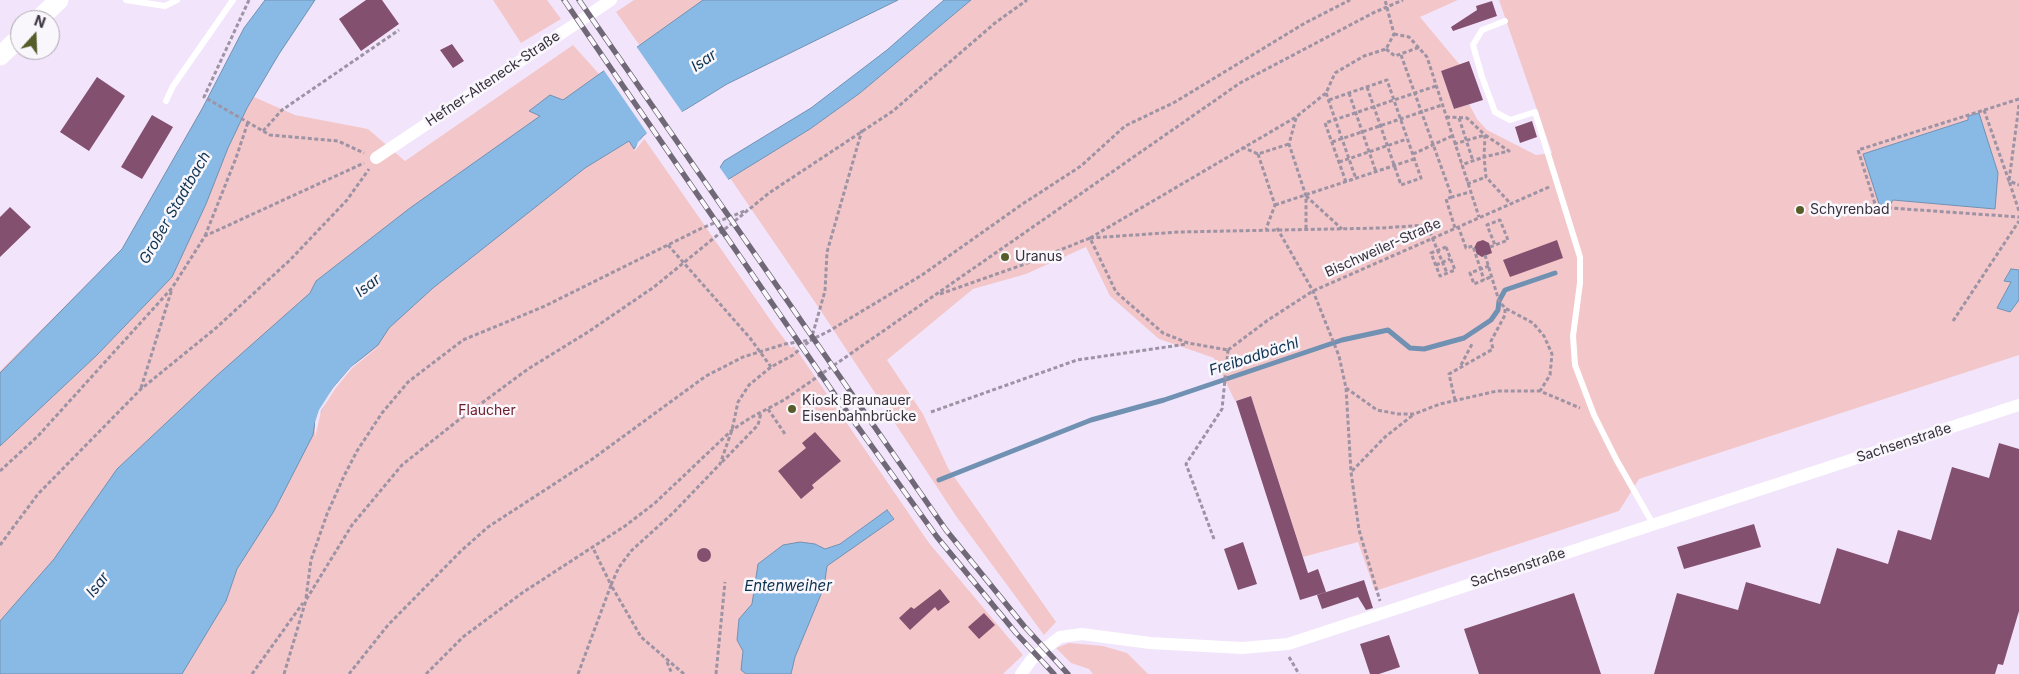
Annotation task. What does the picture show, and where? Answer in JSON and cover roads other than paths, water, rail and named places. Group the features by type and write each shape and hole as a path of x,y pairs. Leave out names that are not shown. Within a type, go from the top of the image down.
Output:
{"main road":[{"path":"48,10 59,0"},
{"path":"0,56 10,46"}],"street":[{"name":"Hefner-Alteneck-Straße","path":"376,158 610,0"},
{"name":"Sachsenstraße","path":"1021,674 1032,659 1060,637 1082,634 1150,643 1242,648 1288,644 2019,405"}],"lane":[{"path":"126,0 165,6 177,0"},
{"path":"166,101 174,86 233,0"},
{"path":"1505,21 1482,30 1473,45 1482,77 1496,112 1510,120 1535,112 1580,257 1580,283 1573,336 1575,365 1594,415 1616,459 1653,524"}],"water":[{"name":"Großer Stadtbach","path":"265,0 315,0 279,54 247,108 172,277 97,355 0,446 0,373 122,249 202,109 244,28"},
{"name":"Isar","path":"703,0 898,0 727,84 643,136 634,149 629,141 585,168 433,288 389,328 378,345 351,367 333,388 315,422 313,435 274,511 237,569 226,601 182,674 0,674 0,621 54,559 117,469 214,378 310,293 316,281 410,208 540,116 529,111 550,95 563,100"},
{"path":"944,0 971,0 860,93 810,129 703,195 724,161 811,108 887,50"},
{"path":"1979,113 1998,173 1995,209 1893,200 1890,205 1879,204 1863,154 1968,120 1968,116"},
{"path":"2011,269 2019,270 2019,300 2010,312 1997,308 2011,282 2004,281"},
{"name":"Entenweiher","path":"887,510 894,519 827,566 824,587 795,657 791,674 746,674 741,670 743,651 737,640 739,619 752,604 758,564 783,545 800,542 815,544 825,549 840,544"}],"waterway":[{"name":"Freibadbächl","path":"939,480 1091,420 1164,400 1342,340 1388,330 1410,348 1424,349 1464,338 1491,320 1498,310 1499,301 1505,290 1555,273"}],"railway":[{"path":"564,0 835,395 937,537 1016,633 1054,674"},
{"path":"579,0 946,530 1024,626 1068,674"}],"place":[{"name":"Schyrenbad","path":"1800,210"},
{"name":"Uranus","path":"1005,257"},
{"name":"Kiosk Braunauer Eisenbahnbrücke","path":"792,409"}],"park label":[{"name":"Flaucher","path":"487,411"}]}
